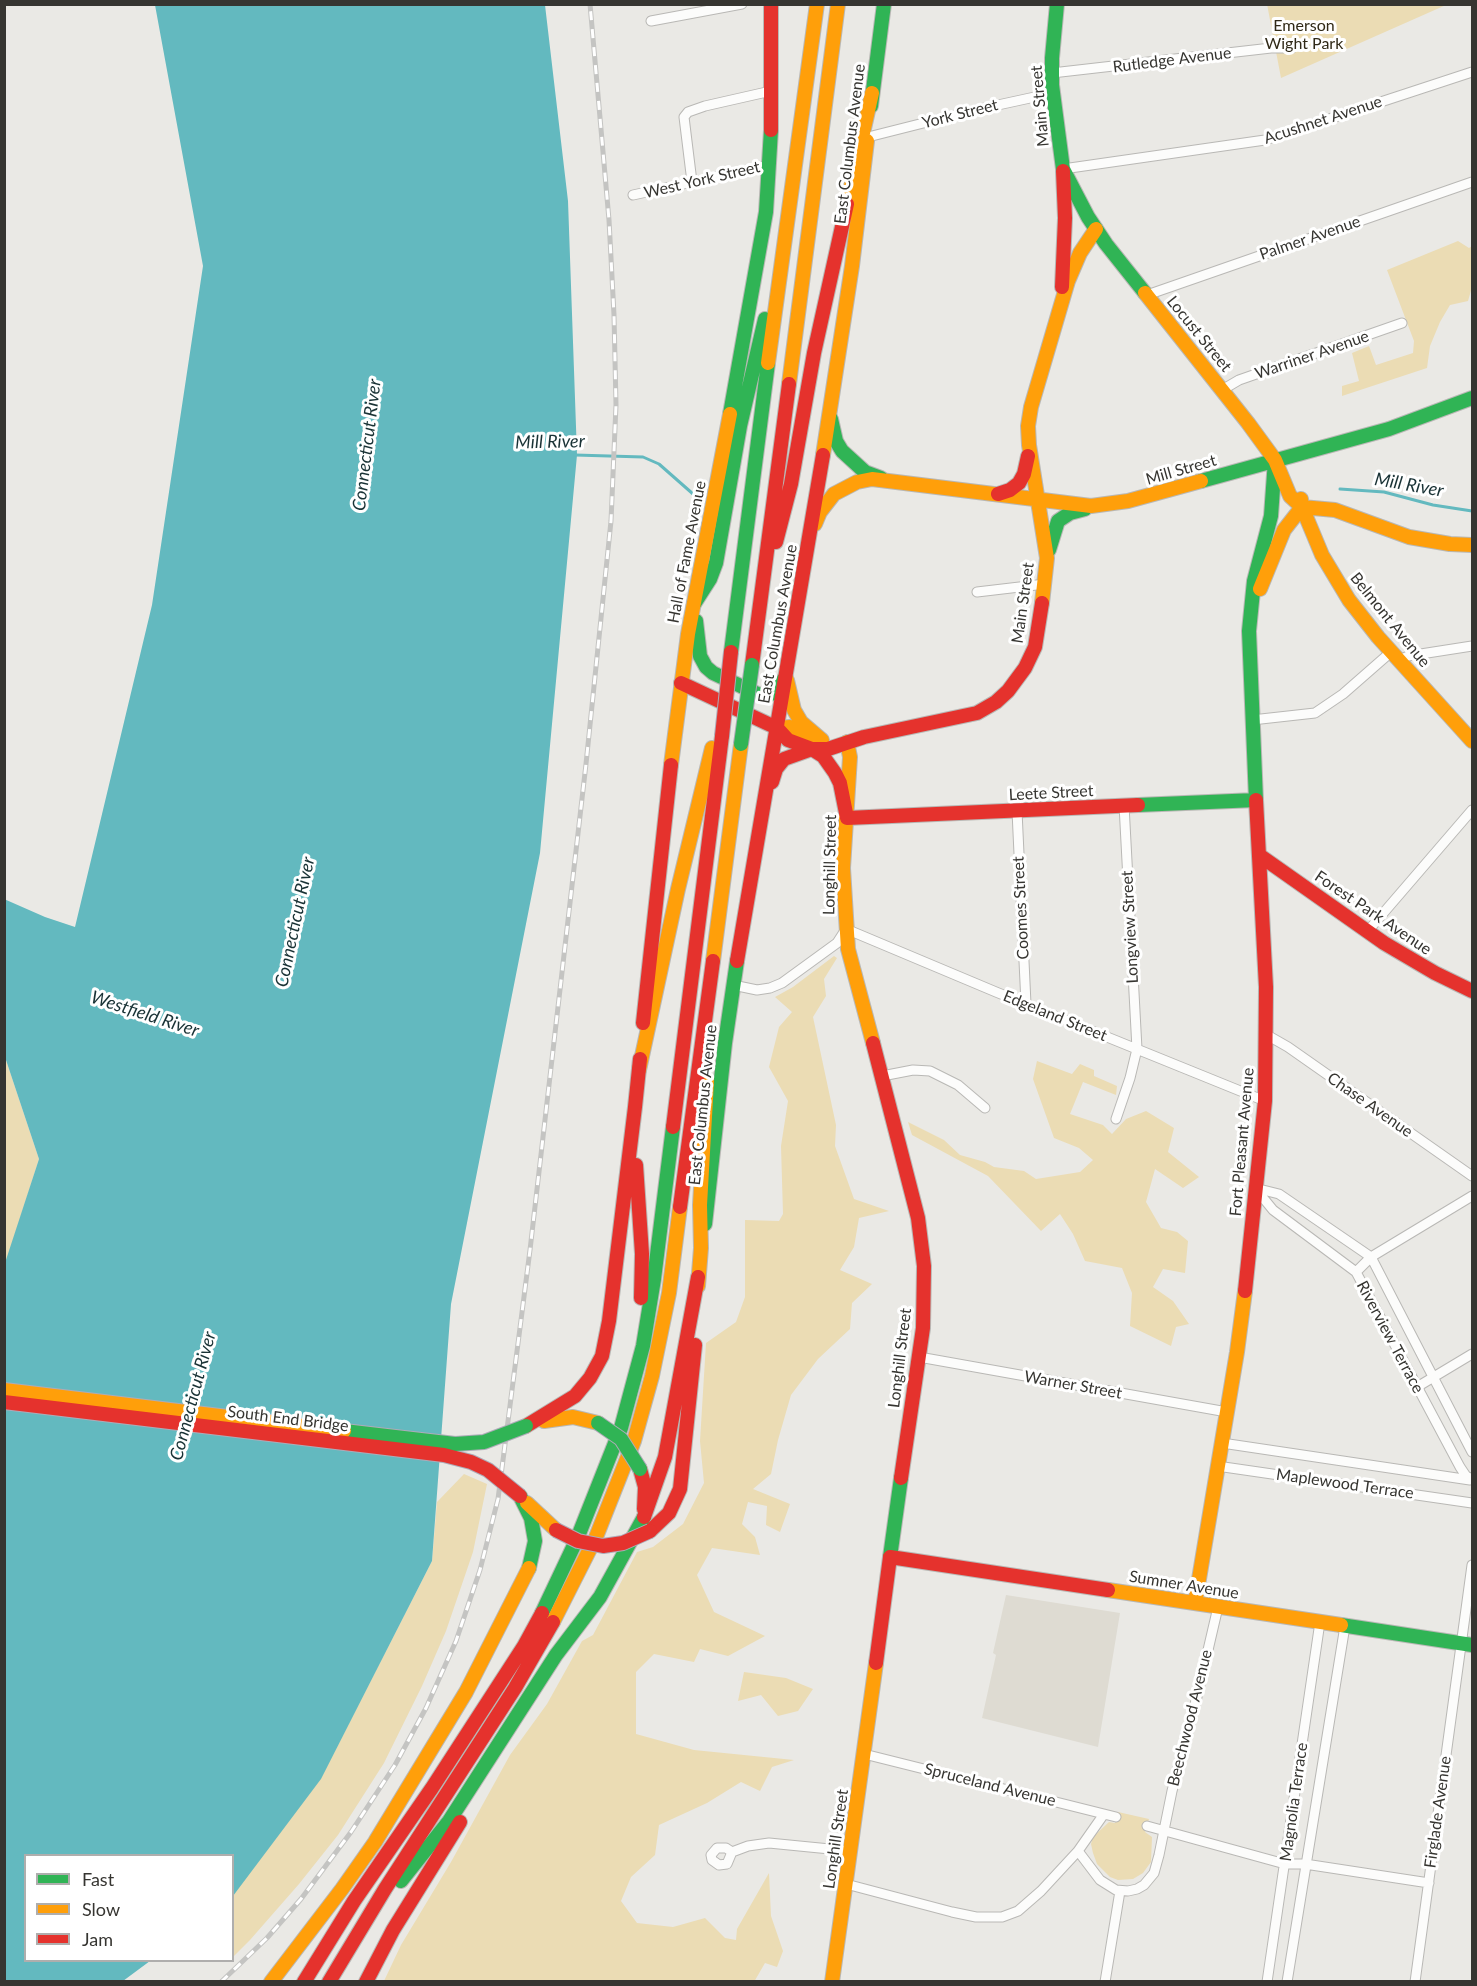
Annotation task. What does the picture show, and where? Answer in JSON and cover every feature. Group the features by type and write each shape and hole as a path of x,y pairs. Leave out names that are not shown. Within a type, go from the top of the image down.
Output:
{"main road":[{"name":"Hall of Fame Avenue","path":"635,1107 681,683 768,196 771,4"},
{"name":"East Columbus Avenue","path":"700,1248 708,1205 733,985 811,534 859,214 884,4"},
{"name":"Main Street","path":"1056,4 1052,73 1063,169 1065,231 1059,310"},
{"path":"329,1982 354,1938 532,1659 582,1568 622,1474 648,1393 666,1309 717,937 838,8"},
{"path":"364,1886 489,1703 537,1623 591,1508 626,1412 642,1346 654,1279 719,734 816,10"},
{"path":"760,598 794,474 814,353 872,93"},
{"name":"Main Street","path":"764,803 779,764 790,756 817,745 828,749 864,737 954,720 977,713 996,702 1014,685 1030,659 1038,634 1047,558 1028,426 1031,407 1059,310 1077,260 1096,229 1063,169"},
{"name":"Locust Street","path":"1096,229 1275,460 1290,496 1302,507"},
{"path":"783,245 741,417 716,563 706,587 694,603 700,656 706,667 713,673 762,696 777,691 786,675"},
{"name":"Mill Street","path":"811,534 820,512 834,494 857,482 872,479 1091,506 1152,495 1389,429 1473,398"},
{"name":"Mill Street","path":"830,409 832,428 842,451 865,472 889,481"},
{"path":"994,495 1010,490 1021,480 1027,465 1029,445"},
{"name":"Fort Pleasant Avenue","path":"1195,1603 1245,1290 1265,1101 1266,1035 1249,631 1254,581 1271,516 1275,460"},
{"path":"1047,558 1058,521 1070,513 1091,506"},
{"path":"1302,507 1335,510 1409,537 1450,544 1473,545"},
{"name":"Fort Pleasant Avenue","path":"1253,608 1284,530 1302,507"},
{"name":"Belmont Avenue","path":"1302,507 1333,576 1349,600 1395,656 1473,741"},
{"path":"786,675 794,710 840,783 846,818"},
{"path":"681,683 777,728 788,740 817,745"},
{"path":"639,1070 680,880 719,734"},
{"name":"Longhill Street","path":"832,1982 924,1317 923,1252 918,1218 851,960 846,929 843,868 849,759 847,742"},
{"name":"Leete Street","path":"846,818 1256,800"},
{"name":"Forest Park Avenue","path":"1259,855 1367,932 1418,964 1473,991"},
{"path":"644,1530 673,1507 681,1482 696,1333 700,1184 717,937"},
{"path":"626,1412 640,1311 642,1278 635,1107"},
{"path":"529,1425 569,1401 581,1390 595,1372 602,1356 610,1310 635,1107"},
{"path":"354,1938 443,1830 556,1655 600,1597 644,1530 663,1463 698,1277"},
{"name":"South End Bridge","path":"4,1390 455,1444 484,1442 529,1425"},
{"name":"South End Bridge","path":"4,1402 444,1455 471,1462 488,1470 556,1530 578,1541 603,1545 629,1541 644,1530"},
{"path":"529,1425 565,1417 579,1418 598,1423 621,1439 640,1468 645,1494 642,1515 644,1530"},
{"path":"304,1982 364,1886 442,1743 523,1583 533,1558 534,1529 520,1496"},
{"name":"Sumner Avenue","path":"890,1557 1466,1644"},
{"path":"271,1982 367,1855 466,1692"},
{"path":"366,1982 393,1930 458,1824 507,1733"}],"street":[{"path":"651,21 742,4"},
{"name":"Rutledge Avenue","path":"1052,73 1271,48 1292,48"},
{"name":"Acushnet Avenue","path":"1063,169 1264,140 1473,72"},
{"path":"692,182 684,117 688,112 771,91"},
{"name":"York Street","path":"868,137 1053,93"},
{"name":"West York Street","path":"633,195 770,165"},
{"name":"Palmer Avenue","path":"1147,295 1473,182"},
{"name":"Warriner Avenue","path":"1222,390 1239,380 1402,323"},
{"path":"977,592 1045,584"},
{"path":"1252,720 1315,713 1395,656 1473,646"},
{"name":"Longview Street","path":"1116,1119 1137,1049 1124,805"},
{"path":"1367,932 1473,810"},
{"name":"Coomes Street","path":"1017,811 1026,1004"},
{"path":"733,985 757,990 782,983 837,943 846,929"},
{"name":"Edgeland Street","path":"846,929 1265,1101"},
{"name":"Chase Avenue","path":"1266,1035 1288,1047 1473,1176"},
{"path":"882,1076 913,1070 930,1071 958,1085 985,1108"},
{"name":"Riverview Terrace","path":"1255,1188 1279,1194 1371,1257 1473,1452"},
{"name":"Riverview Terrace","path":"1255,1188 1273,1210 1356,1272 1460,1467 1466,1476 1473,1480"},
{"path":"1356,1272 1371,1257 1473,1196"},
{"path":"1417,1387 1473,1354"},
{"name":"Warner Street","path":"919,1357 1227,1412"},
{"name":"Maplewood Terrace","path":"1221,1443 1473,1480"},
{"name":"Maplewood Terrace","path":"1217,1466 1473,1503"},
{"name":"Firglade Avenue","path":"1415,1982 1466,1644 1473,1565"},
{"name":"Beechwood Avenue","path":"1120,1891 1137,1889 1144,1885 1151,1877 1158,1861 1177,1770 1218,1607"},
{"name":"Magnolia Terrace","path":"1267,1982 1320,1622"},
{"name":"Magnolia Terrace","path":"1287,1982 1344,1626"},
{"name":"Spruceland Avenue","path":"864,1754 1116,1817"},
{"path":"846,1884 975,1917 1002,1917 1018,1911 1030,1902 1078,1851 1104,1814"},
{"path":"1147,1826 1286,1864 1305,1864 1429,1883"},
{"path":"732,1852 753,1845 778,1843 850,1851"},
{"path":"1078,1851 1100,1880 1120,1891 1105,1982"}],"shaded area":[{"path":"1006,1595 1120,1613 1098,1747 982,1718"}],"green space":[{"name":"Emerson Wight Park","path":"1267,4 1446,5 1281,78"},
{"path":"1458,241 1469,248 1472,246 1472,287 1468,301 1450,305 1440,322 1430,346 1427,368 1342,396 1342,386 1359,381 1352,353 1369,346 1376,365 1413,353 1414,341 1387,270"},
{"path":"834,956 837,958 824,979 826,996 813,1017 836,1125 835,1146 854,1199 889,1211 859,1218 854,1247 840,1270 872,1284 852,1303 850,1329 818,1359 791,1395 771,1474 753,1489 790,1504 780,1532 766,1525 767,1506 748,1502 742,1524 755,1537 760,1555 712,1548 697,1575 714,1612 765,1636 728,1656 700,1649 694,1662 654,1654 636,1672 636,1734 694,1750 794,1760 772,1767 760,1791 741,1782 707,1803 659,1825 655,1855 631,1877 621,1901 637,1923 673,1927 705,1918 725,1938 736,1940 737,1929 769,1873 771,1916 783,1951 777,1967 765,1963 754,1982 384,1981 401,1945 451,1862 510,1755 547,1704 582,1641 593,1635 637,1552 653,1547 683,1524 704,1483 700,1441 706,1343 736,1322 745,1297 745,1220 779,1221 783,1214 781,1146 788,1101 769,1067 779,1027 792,1012 775,997 793,987"},
{"path":"5,1057 39,1159 5,1266"},
{"path":"1037,1061 1072,1074 1080,1064 1094,1070 1094,1076 1117,1086 1116,1095 1083,1082 1070,1114 1103,1125 1112,1134 1126,1119 1146,1111 1174,1128 1168,1152 1199,1177 1183,1188 1155,1169 1146,1202 1161,1228 1177,1232 1188,1241 1185,1273 1163,1269 1153,1287 1173,1301 1189,1324 1176,1327 1171,1346 1130,1326 1132,1293 1122,1268 1085,1261 1073,1234 1060,1214 1041,1231 988,1176 912,1135 908,1122 944,1140 960,1155 994,1167 1024,1171 1036,1179 1080,1172 1093,1160 1079,1148 1054,1138 1033,1079"},
{"path":"464,1474 487,1484 473,1552 446,1631 422,1686 384,1763 338,1835 299,1884 234,1956 234,1893 321,1778 432,1561 437,1502"},
{"path":"744,1672 786,1678 813,1689 798,1711 778,1716 761,1695 738,1701"},
{"path":"1118,1812 1149,1819 1145,1832 1152,1837 1151,1862 1143,1873 1133,1879 1118,1880 1110,1877 1097,1864 1093,1853 1091,1844 1093,1837 1109,1822 1115,1823"}],"water":[{"path":"155,5 545,5 568,201 577,455 540,853 451,1304 432,1561 321,1779 234,1895 234,1854 24,1854 24,1962 149,1962 123,1981 5,1981 4,1266 39,1159 5,1057 4,899 75,927 152,605 203,266"}],"waterway":[{"name":"Mill River","path":"575,455 643,457 659,464 701,501"},
{"name":"Mill River","path":"1340,489 1384,492 1433,505 1472,511"}],"railway":[{"path":"221,1982 267,1938 301,1899 351,1832 395,1765 426,1708 456,1641 480,1570 498,1499 530,1250 586,764 611,521 616,405 614,315 609,220 590,4"}],"traffic: fast":[{"path":"871,106 884,4"},
{"path":"1057,4 1052,85 1063,169 1088,217 1106,244 1145,293"},
{"path":"730,414 766,212 771,130"},
{"path":"694,604 710,579 716,563 740,426 765,319"},
{"path":"731,652 768,363"},
{"path":"1201,481 1389,429 1472,398"},
{"path":"831,419 836,441 842,451 865,472 881,478"},
{"path":"1256,800 1249,631 1254,581 1271,516 1275,460"},
{"path":"1049,550 1058,521 1070,513 1085,509"},
{"path":"696,621 700,656 706,667 713,673 762,696 775,693 784,679"},
{"path":"741,744 752,665"},
{"path":"1138,805 1256,800"},
{"path":"705,1224 725,1043 737,961"},
{"path":"542,1613 577,1539 621,1428 643,1346 654,1279 673,1127"},
{"path":"598,1423 621,1439 640,1469"},
{"path":"344,1431 455,1444 484,1442 526,1426"},
{"path":"890,1557 901,1478"},
{"path":"520,1496 531,1518 535,1541 529,1568"},
{"path":"401,1881 449,1821 556,1655 600,1597 644,1517"},
{"path":"1341,1625 1472,1645"}],"traffic: slow":[{"path":"768,363 817,4"},
{"path":"789,384 838,4"},
{"path":"847,204 872,93"},
{"path":"823,455 852,266 867,141"},
{"path":"1042,603 1047,558 1028,426 1031,407 1068,281 1080,253 1096,229"},
{"path":"1145,293 1248,423 1275,460 1290,496 1302,507"},
{"path":"671,765 688,634 730,414"},
{"path":"815,524 820,512 834,494 857,482 872,479 1091,506 1128,501 1201,481"},
{"path":"1301,499 1302,507 1322,555 1349,600 1378,637 1472,741"},
{"path":"1260,589 1284,530 1302,507 1335,510 1409,537 1472,545"},
{"path":"787,680 794,710 801,722 822,740"},
{"path":"777,728 790,727 812,738"},
{"path":"847,742 850,757 843,868 848,949 873,1043"},
{"path":"713,961 741,744"},
{"path":"639,1070 678,889 712,748"},
{"path":"698,1286 707,1081"},
{"path":"553,1622 596,1537 634,1441 652,1376 669,1293 680,1207"},
{"path":"1195,1603 1245,1291"},
{"path":"4,1390 344,1431"},
{"path":"544,1421 573,1417 598,1423"},
{"path":"527,1503 556,1530"},
{"path":"271,1982 375,1842 466,1692 529,1568"},
{"path":"1108,1590 1341,1625"},
{"path":"832,1982 876,1663"}],"traffic: jam":[{"path":"771,4 771,130"},
{"path":"1062,287 1065,218 1063,171"},
{"path":"776,542 791,484 814,353 847,204"},
{"path":"752,665 789,384"},
{"path":"737,961 823,455"},
{"path":"998,494 1010,490 1019,483 1024,474 1028,456"},
{"path":"681,683 777,728 788,740 812,749 828,749 864,737 977,713 996,702 1008,691 1025,668 1035,647 1042,603"},
{"path":"722,736 731,652"},
{"path":"673,1127 722,736"},
{"path":"772,782 776,769 784,759 812,749 823,756 835,773 840,783 847,818 1138,805"},
{"path":"643,1023 671,765"},
{"path":"1245,1291 1265,1101 1266,987 1256,800"},
{"path":"1259,855 1384,943 1435,973 1472,991"},
{"path":"680,1207 713,961"},
{"path":"873,1043 918,1218 924,1266 923,1328 901,1478"},
{"path":"635,1107 640,1059"},
{"path":"526,1426 575,1396 590,1378 602,1356 609,1321 635,1107"},
{"path":"636,1165 642,1254 641,1298"},
{"path":"644,1517 665,1457 698,1277"},
{"path":"650,1531 669,1513 680,1489 695,1345"},
{"path":"4,1402 444,1455 471,1462 488,1470 520,1496"},
{"path":"640,1469 645,1487 644,1509"},
{"path":"556,1530 578,1541 603,1546 623,1543 650,1531"},
{"path":"876,1663 890,1557 1108,1590"},
{"path":"304,1982 354,1901 432,1788 524,1646 542,1613"},
{"path":"329,1982 385,1889 515,1688 553,1622"},
{"path":"366,1982 393,1930 460,1822"}],"water label":[{"name":"Connecticut River","path":"367,445"},
{"name":"Connecticut River","path":"295,922"},
{"name":"Westfield River","path":"145,1014"},
{"name":"Connecticut River","path":"193,1396"}]}
